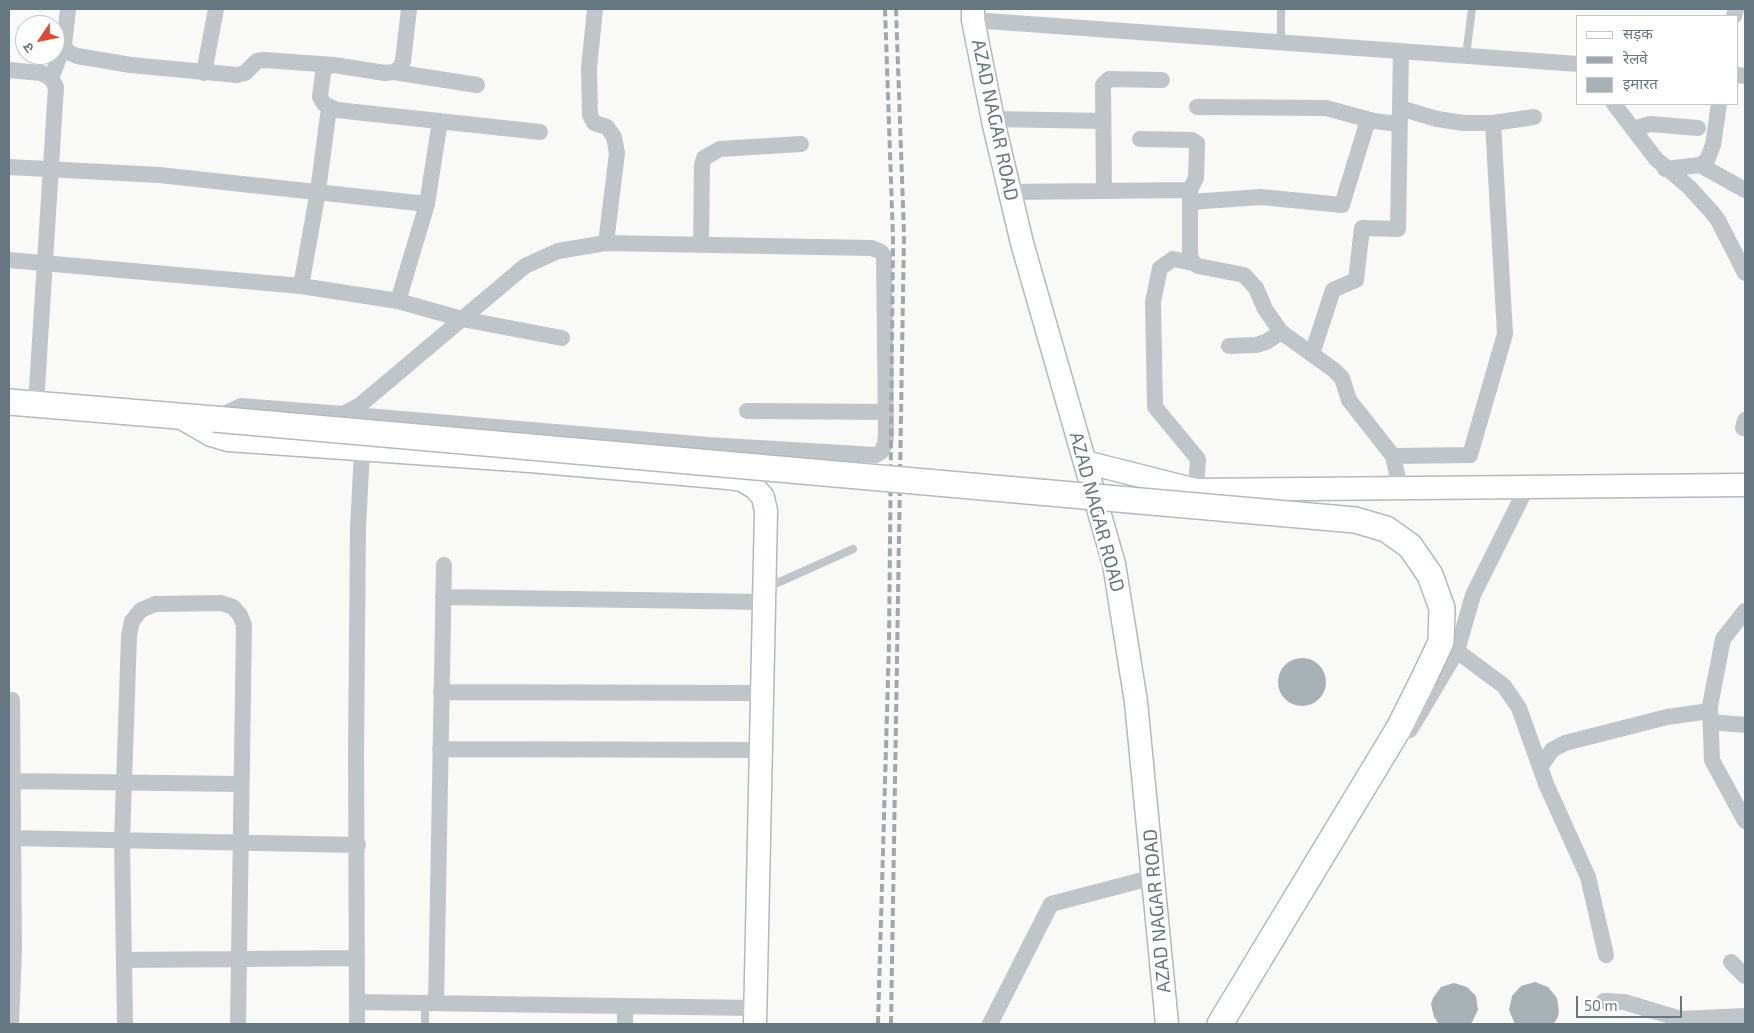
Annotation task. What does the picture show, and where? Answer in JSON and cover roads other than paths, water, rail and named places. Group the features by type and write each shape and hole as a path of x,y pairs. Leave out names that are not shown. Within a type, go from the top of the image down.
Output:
{"main road":[{"path":"9,402 1355,520 1386,529 1410,546 1430,575 1442,608 1441,642 1399,728 1220,1024"}],"street":[{"path":"65,36 68,9"},
{"path":"204,73 216,9"},
{"path":"394,72 403,61 409,9"},
{"path":"595,9 589,68 590,115 594,123 607,127 614,137 617,153 606,243"},
{"path":"973,15 1281,42 1576,64"},
{"name":"AZAD NAGAR ROAD","path":"973,15 993,119 1022,243 1114,564 1136,702 1167,1024"},
{"path":"65,47 68,52 77,56 132,65 204,73 244,73 258,61 266,60 334,65 385,73 394,72 477,86"},
{"path":"1312,354 1333,290 1356,280 1362,228 1398,229 1401,51"},
{"path":"51,78 56,65"},
{"path":"334,65 326,67 322,73 320,97 329,108 540,132"},
{"path":"9,70 41,72 51,78 56,87 36,404"},
{"path":"1104,191 1102,91 1105,81 1114,79 1162,80"},
{"path":"1615,105 1665,169 1689,187 1714,215 1745,273"},
{"path":"1665,169 1700,165 1707,160 1713,145 1719,105"},
{"path":"1197,107 1326,108 1368,120 1399,116 1493,123 1534,117"},
{"path":"301,286 318,191 329,108"},
{"path":"993,119 1103,122"},
{"path":"1010,192 1104,191 1190,196 1261,197 1342,204 1368,120"},
{"path":"398,301 427,204 440,121"},
{"path":"1393,456 1470,455 1505,334 1493,123"},
{"path":"1633,129 1650,124 1698,128"},
{"path":"1140,139 1195,141 1197,144 1197,170 1190,196 1190,255 1193,262 1198,266 1244,274 1256,288 1265,309 1281,332 1342,378 1349,400 1393,456 1400,488"},
{"path":"701,245 702,165 704,158 720,149 801,144"},
{"path":"1700,165 1745,190"},
{"path":"9,167 159,175 427,204"},
{"path":"214,420 241,406 698,445 869,456 882,452 885,444 885,262 881,252 872,248 606,243 558,250 525,266 360,405 343,414"},
{"path":"1193,262 1173,259 1160,268 1153,302 1154,379 1155,407 1198,459 1196,490"},
{"path":"9,260 301,286 398,301 462,319 562,338"},
{"path":"1229,346 1256,345 1266,342 1281,332"},
{"path":"747,410 886,412"},
{"path":"178,416 220,438 530,461 742,480 755,488 763,497 766,512 755,1016 625,1006 357,1002"},
{"path":"357,1024 358,537 362,450"},
{"path":"1085,462 1196,490 1745,485"},
{"path":"1368,779 1373,781 1382,775 1458,651 1473,595 1527,487"},
{"path":"431,1003 444,564"},
{"path":"443,597 764,596"},
{"path":"125,1024 122,841 129,636 132,621 141,610 155,604 221,603 233,608 240,615 244,625 238,1024"},
{"path":"1745,611 1723,638 1710,716 1714,765 1745,821"},
{"path":"1458,651 1504,686 1513,696 1524,717 1546,784 1588,877 1606,956"},
{"path":"441,692 762,693"},
{"path":"11,1024 10,838 12,700"},
{"path":"1541,766 1552,750 1565,743 1668,717 1710,716 1745,725"},
{"path":"440,749 761,750"},
{"path":"12,781 241,784"},
{"path":"10,838 358,845"},
{"path":"990,1024 1051,904 1154,877"},
{"path":"124,960 357,958"},
{"path":"1731,962 1745,976"},
{"path":"1604,1001 1624,1002 1681,1019 1745,1016"},
{"path":"625,1006 625,1024"}],"lane":[{"path":"1281,9 1281,42"},
{"path":"1466,56 1472,9"},
{"path":"764,596 853,549"},
{"path":"425,1024 431,1003"}],"railway":[{"path":"878,1024 889,644 893,239 885,9"},
{"path":"891,1024 904,235 896,9"}]}
